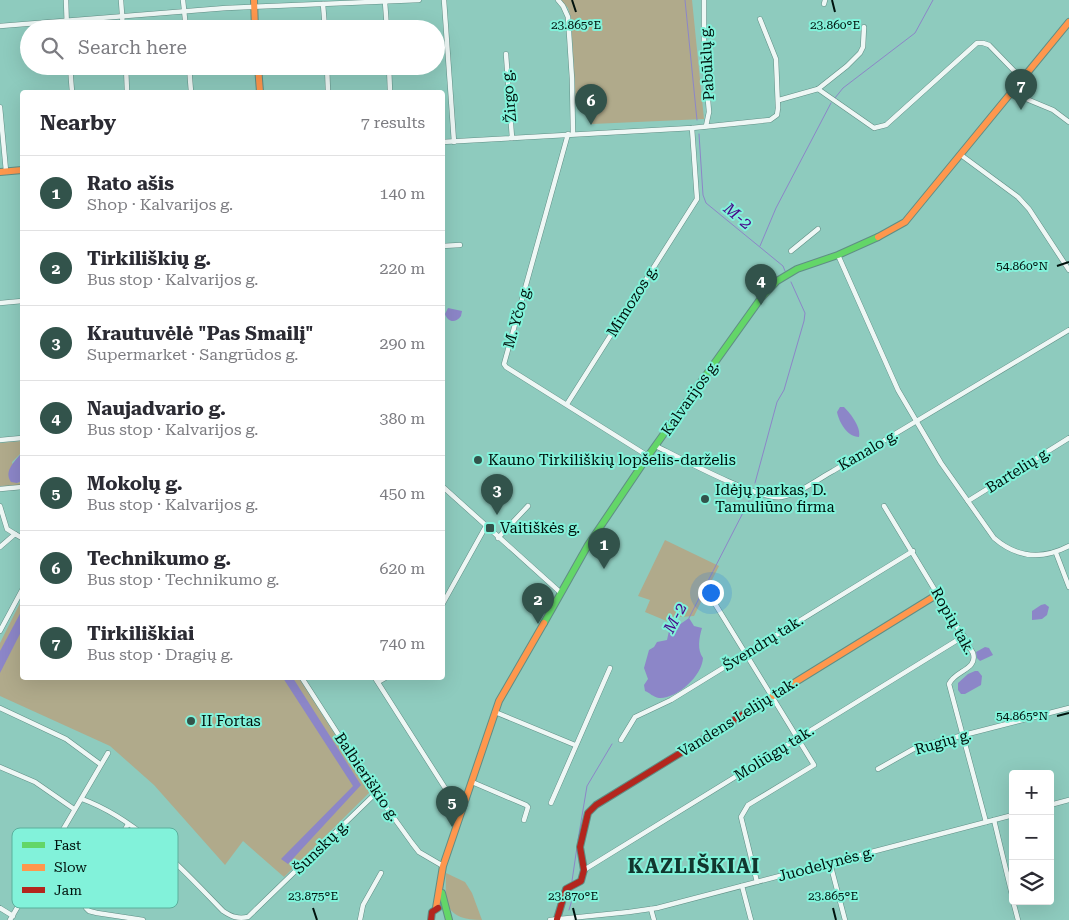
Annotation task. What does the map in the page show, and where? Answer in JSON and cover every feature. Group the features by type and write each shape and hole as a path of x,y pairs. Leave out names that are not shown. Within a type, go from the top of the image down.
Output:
{"main road":[{"path":"254,3 255,20"},
{"name":"Kalvarijos g.","path":"431,920 431,915 436,908 443,866 499,701 588,545 648,456 768,289 786,274 838,255 874,239 905,222 1069,22"},
{"path":"259,75 260,90"},
{"path":"3,172 20,170"},
{"name":"Vandens Lelijų tak.","path":"584,870 580,847 588,813 596,805 938,594"},
{"path":"553,920 566,889 581,881 584,870"},
{"name":"Kalvarijos g.","path":"440,879 442,902 451,919"},
{"path":"436,908 445,909"}],"street":[{"path":"66,0 67,20"},
{"path":"121,0 122,20"},
{"path":"183,0 185,20"},
{"path":"78,20 254,3 323,4 419,0"},
{"path":"444,0 454,142"},
{"name":"M. Yčo g.","path":"558,0 568,17 572,79 570,134 504,361 506,367 648,456"},
{"name":"Pabūklų g.","path":"704,0 704,52 710,112 706,126"},
{"path":"385,2 386,20"},
{"path":"323,4 324,20"},
{"path":"445,142 692,128 770,120 777,115 779,100 776,59 760,19"},
{"path":"0,26 20,25"},
{"path":"779,100 818,89 847,66 860,53 863,47 864,28"},
{"path":"818,89 874,128 886,125 977,43 989,45 1022,79"},
{"name":"Žirgo g.","path":"506,54 512,138"},
{"path":"71,75 72,90"},
{"path":"126,75 127,90"},
{"path":"190,75 191,90"},
{"path":"327,75 328,90"},
{"path":"389,75 390,90"},
{"path":"1012,93 1054,110 1069,122"},
{"path":"0,107 3,172"},
{"name":"Mimozos g.","path":"567,404 697,199 692,128"},
{"path":"961,156 1018,197 1029,210 1069,270"},
{"path":"791,251 818,229"},
{"path":"445,246 460,245"},
{"path":"838,255 889,372 941,463 994,538 1005,548 1017,554 1025,555 1056,553 1069,546"},
{"path":"0,303 20,301"},
{"name":"Kanalo g.","path":"656,446 731,482 766,496 784,497 800,490 917,422 1069,330"},
{"path":"0,440 20,438"},
{"name":"Bartelių g.","path":"968,501 1069,438"},
{"path":"0,489 20,487"},
{"path":"445,489 560,593"},
{"path":"0,506 6,529 20,537"},
{"path":"498,538 528,506"},
{"name":"Ropių tak.","path":"884,506 964,636 975,659 973,664 952,678 949,684 986,822"},
{"path":"445,599 486,526"},
{"path":"0,547 16,534"},
{"name":"Švendrų tak.","path":"621,740 635,717 671,700 913,551"},
{"path":"1056,553 1069,587"},
{"path":"0,631 20,594"},
{"path":"709,594 814,765 748,805 741,817 757,882"},
{"name":"Moliūgų tak.","path":"584,870 964,636"},
{"path":"551,804 610,668"},
{"name":"Balbieriškio g.","path":"303,680 376,793 419,852 443,866"},
{"path":"377,680 461,813"},
{"path":"0,708 66,739 100,764"},
{"name":"Rugių g.","path":"878,769 917,747 1069,708"},
{"path":"495,712 575,745"},
{"path":"63,828 108,753"},
{"path":"0,767 35,782 74,809"},
{"path":"472,782 526,805 528,807 524,820"},
{"name":"Šunskų g.","path":"248,917 376,793"},
{"path":"82,799 94,803 133,828"},
{"path":"1054,804 1069,800"},
{"name":"Juodelynės g.","path":"553,920 589,918 651,909 1009,816"},
{"path":"994,820 1009,883"},
{"path":"126,828 128,824"},
{"path":"830,863 845,920"},
{"path":"178,865 223,911 233,917 248,917 255,920"},
{"path":"360,920 363,905 381,873"},
{"path":"742,886 751,920"},
{"path":"1014,905 1018,920"},
{"path":"0,908 11,918"},
{"path":"86,908 96,913 143,920"},
{"path":"651,909 654,920"}],"shaded area":[{"path":"561,0 692,0 704,119 592,124 592,106 576,104 571,18 568,8"},
{"path":"448,308 462,311 461,316 457,320 452,321 448,319 445,314"},
{"path":"840,407 844,407 850,413 858,429 859,437 847,432 837,412"},
{"path":"20,441 20,454 12,462 17,483 20,482 20,485 0,486 0,443"},
{"path":"20,454 20,482 17,483 11,482 8,474"},
{"path":"665,540 719,566 694,616 680,617 669,622 645,612 650,600 638,596"},
{"name":"II Fortas","path":"20,603 20,680 300,680 371,791 284,877 243,841 225,865 154,785 110,746 0,696 0,643"},
{"path":"1045,604 1049,607 1047,615 1042,619 1032,620 1032,611"},
{"path":"20,614 20,634 0,673 0,651"},
{"path":"689,618 694,626 702,628 699,644 703,658 702,665 693,679 681,691 666,697 655,697 645,691 644,685 648,679 644,668 649,650 657,642 667,640 669,631 675,624 679,625"},
{"path":"985,647 989,648 993,655 980,661 977,658 976,652"},
{"path":"978,671 982,676 981,685 965,694 961,694 958,690 958,683 968,674"},
{"path":"284,680 294,680 361,785 288,864 281,859 353,786"},
{"path":"446,873 465,882 472,893 482,920 461,917 450,908 446,893"}],"waterway":[{"name":"M-2","path":"685,0 697,120"},
{"path":"835,98 843,88 915,33 933,0"},
{"path":"760,246 776,208 831,103"},
{"name":"M-2","path":"699,134 703,195 706,203 783,266 785,271"},
{"name":"M-2","path":"755,483 777,402 784,390 804,321 805,313 791,282"},
{"name":"M-2","path":"689,618 749,501"},
{"path":"578,840 587,786 612,744"},
{"path":"572,881 577,847"},
{"path":"569,910 574,893"}],"traffic: fast":[{"path":"544,623 588,545 648,456 761,298 777,281 797,269 838,255 878,237"},
{"path":"442,893 449,920"}],"traffic: slow":[{"path":"254,0 255,20"},
{"path":"878,237 905,222 1069,22"},
{"path":"259,75 260,90"},
{"path":"0,172 20,170"},
{"path":"752,709 938,594"},
{"path":"436,908 443,866 499,701 544,623"}],"traffic: jam":[{"path":"557,919 566,889 581,881 584,870 580,847 588,813 596,805 752,709"},
{"path":"431,920 432,912 438,908"}],"place":[{"name":"Tirkiliškiai","path":"1021,110"},
{"name":"Technikumo g.","path":"591,125"},
{"name":"Naujadvario g.","path":"761,305"},
{"name":"Kauno Tirkiliškių lopšelis-darželis","path":"478,460"},
{"name":"Idėjų parkas, D. Tamuliūno firma","path":"705,499"},
{"name":"Krautuvėlė \"Pas Smailį\"","path":"497,515"},
{"name":"Vaitiškės g.","path":"490,528"},
{"name":"Rato ašis","path":"604,569"},
{"name":"Tirkiliškių g.","path":"538,624"},
{"name":"II Fortas","path":"191,721"},
{"name":"Mokolų g.","path":"452,827"}],"district":[{"name":"KAZLIŠKIAI","path":"694,866"}]}
